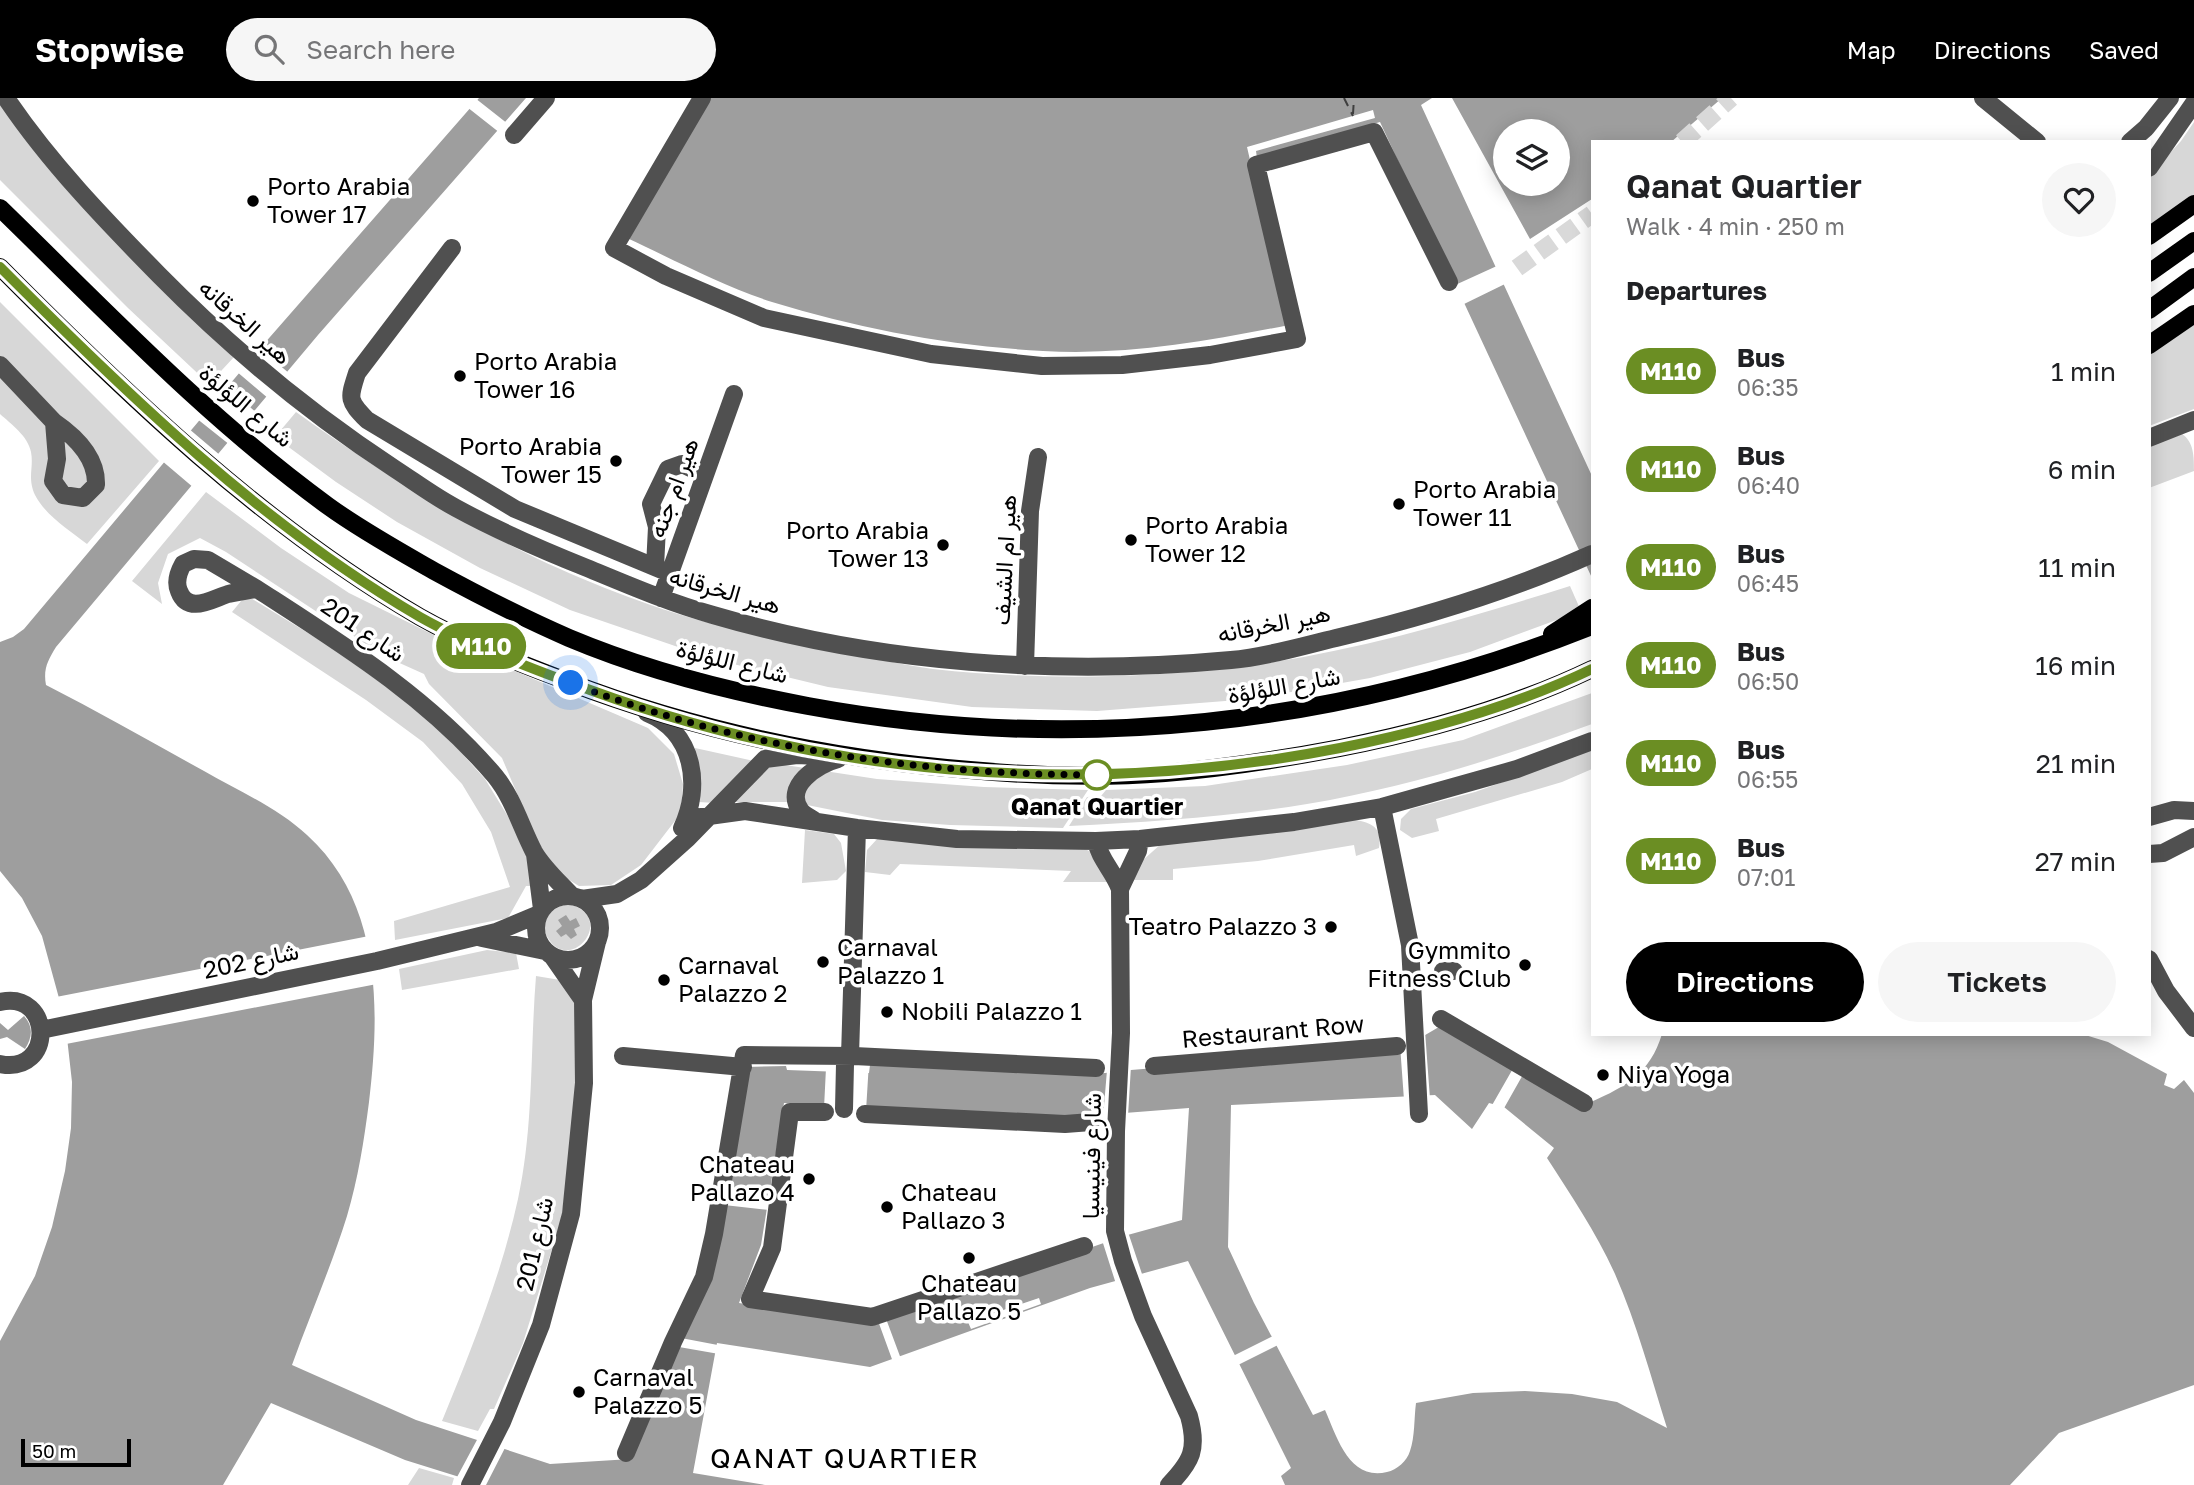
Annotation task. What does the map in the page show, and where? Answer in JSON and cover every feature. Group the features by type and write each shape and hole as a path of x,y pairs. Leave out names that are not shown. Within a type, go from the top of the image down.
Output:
{"main road":[{"path":"2151,235 2194,204"},
{"name":"شارع اللؤلؤة","path":"0,208 198,401 329,507 403,553 470,590 574,640 686,678 752,695 865,716 1037,729 1103,730 1203,723 1281,712 1379,693 1528,649 1591,626"},
{"path":"2151,271 2194,241"},
{"path":"0,267 170,431 305,541 423,619 509,658 618,701 743,737 899,765 1032,775 1162,773 1254,763 1376,741 1436,726 1557,686 1591,669"},
{"path":"2151,309 2194,277"},
{"path":"2151,344 2194,314"},
{"path":"1528,649 1591,609"}],"street":[{"name":"هير الخرقانه","path":"6,98 54,161 132,248 241,354 300,403 372,454 453,507 527,544 660,598 762,629 884,652 1025,666 1126,666 1235,660 1408,621 1488,597 1591,554"},
{"path":"514,135 546,98"},
{"path":"702,98 614,248 666,276 764,318 931,354 1042,366 1122,365 1210,355 1297,339 1256,165 1374,132 1448,282"},
{"path":"1983,98 2035,140"},
{"path":"2132,140 2146,128 2170,98"},
{"path":"2151,165 2194,103"},
{"path":"452,248 357,373 349,396 352,406 367,420 515,509 662,570 657,527 651,504 660,483 668,469 682,464 705,475"},
{"path":"0,365 54,422"},
{"name":"هير ام جنه","path":"660,598 662,570 705,475 734,394"},
{"path":"2151,437 2194,420"},
{"name":"هير ام الشيف","path":"1025,666 1030,511 1038,457"},
{"name":"شارع 201","path":"257,589 364,658 433,712 496,777 534,851 548,871 577,898 617,894 641,880 669,856 765,760 774,756 797,755 859,758"},
{"name":"شارع 201","path":"618,701 664,721 678,735 691,762 692,793 687,819 669,856"},
{"path":"687,819 745,811 857,828 957,839 1140,839 1281,824 1382,807 1517,769 1591,741"},
{"path":"815,821 801,811 794,797 800,784 826,763 859,758"},
{"path":"1382,807 1410,945 1419,1114"},
{"path":"2151,816 2174,810 2194,811"},
{"path":"844,1109 857,828"},
{"path":"2151,854 2163,853 2194,837"},
{"name":"شارع فينيسيا","path":"1140,839 1138,851 1121,889 1121,1033 1114,1223 1123,1261 1143,1315 1193,1430 1193,1453 1187,1466 1169,1485"},
{"name":"شارع فينيسيا","path":"1096,841 1121,889"},
{"name":"شارع 201","path":"534,851 540,911"},
{"name":"شارع 201","path":"470,1485 502,1422 541,1325 571,1214 584,1083 583,1000 598,934 617,894"},
{"path":"549,954 563,960 583,957 598,934 594,910 577,898 552,900 540,911 536,934 549,954 583,1000"},
{"name":"شارع 202","path":"41,1030 377,961 496,932 540,911"},
{"name":"شارع 202","path":"471,938 495,939 549,954"},
{"path":"2151,963 2166,991 2194,1028"},
{"path":"0,1002 14,1001 29,1008 35,1014 41,1030 39,1045 29,1058 13,1065 0,1064"},
{"path":"1441,1019 1584,1103"},
{"name":"Restaurant Row","path":"1154,1066 1397,1046"},
{"path":"626,1453 704,1277 714,1234 744,1055 848,1056 1096,1068"},
{"path":"623,1056 743,1067"},
{"path":"825,1112 790,1112 772,1248 751,1299 872,1317 1084,1246"},
{"path":"865,1114 1065,1124 1091,1122"}],"shaded area":[{"path":"479,98 526,98 318,335 56,647 46,669 46,685 258,800 296,825 332,862 350,892 362,925 374,995 373,1067 363,1145 347,1216 292,1365 416,1420 550,1464 631,1459 684,1334 746,1067 786,1066 787,1070 869,1073 870,1065 1105,1073 1403,1048 1444,1024 1591,1102 1635,1077 1651,1059 1661,1036 2088,1036 2108,1042 2167,1074 2164,1085 2174,1089 2184,1080 2194,1093 2194,1385 2059,1433 2010,1485 1285,1485 1281,1476 1291,1468 1188,1261 1090,1288 870,1367 717,1343 693,1473 765,1485 485,1485 405,1460 271,1403 223,1485 0,1485 0,1341 35,1276 52,1227 65,1171 71,1128 72,1082 65,1020 42,936 22,898 0,871 0,642 24,629 256,353","holes":["1435,1095 1472,1129 1489,1103 1504,1107 1554,1148 1547,1158 1592,1229 1615,1274 1637,1331 1667,1428 1617,1402 1572,1394 1525,1391 1473,1393 1416,1403 1413,1440 1407,1458 1387,1472 1363,1470 1346,1454 1325,1410 1313,1415 1228,1247 1231,1105","784,1103 1073,1117 1189,1108 1182,1220 1124,1236 872,1323 739,1303 761,1245"]},
{"path":"706,98 1432,98 1421,105 1591,474 1591,576 1380,122 1257,158 1289,325 1198,342 1105,351 1043,351 974,345 872,328 805,312 736,289 627,238"},
{"path":"1452,98 1722,98 1673,140 1591,140 1591,200 1530,239 1506,196 1570,196 1570,119 1493,119 1493,172"},
{"path":"0,100 234,357 209,384 128,308 0,180"},
{"path":"2194,122 2194,197 2151,227 2151,174 2181,141"},
{"path":"0,302 159,461 87,544 58,522 40,503 31,483 32,458 29,446 19,431 0,414"},
{"path":"2194,323 2194,409 2151,425 2151,350"},
{"path":"296,412 444,509 538,559 605,588 652,606 733,629 918,667 971,673 1084,677 1198,671 1278,661 1363,645 1570,586 1581,611 1470,652 1370,678 1251,699 1097,711 972,707 828,687 713,659 570,610 480,568 397,522 275,437"},
{"path":"2182,434 2191,446 2194,471 2151,487 2151,445"},
{"path":"206,492 281,548 349,593 452,644 648,728 674,754 683,784 681,813 641,865 611,885 579,886 561,875 544,857 502,758 429,684 424,674 384,656 226,552 200,538 168,554 158,583 162,604 132,581"},
{"path":"246,595 326,644 428,716 485,779 520,836 530,864 531,886 526,886 508,918 395,940 394,921 510,887 491,832 462,784 423,742 366,700 232,612"},
{"path":"1591,693 1591,724 1522,749 1416,781 1277,809 1069,826 1087,797 1101,796 1106,790 1205,786 1347,765 1463,740"},
{"path":"695,748 754,761 715,803 699,802"},
{"path":"1591,750 1591,769 1562,782 1436,819 1439,831 1412,838 1400,830 1401,819 1411,809 1475,792"},
{"path":"772,763 877,779 984,787 1088,790 1063,828 882,820 792,802 734,802"},
{"path":"1349,819 1373,826 1379,834 1379,848 1356,856 1354,845 1258,861 1173,869 1173,880 1132,880 1134,868 1161,844"},
{"path":"805,830 834,834 841,843 846,871 837,880 802,883"},
{"path":"878,838 1082,847 1099,857 1111,882 1063,882 1071,871 900,864 890,875 865,872 867,850"},
{"path":"569,904 583,911 589,920 590,931 577,947 567,950 557,948 548,938 544,926 552,911"},
{"path":"566,915 570,921 576,918 580,926 574,929 577,935 571,939 566,934 561,937 556,931 562,926 558,920"},
{"path":"487,950 516,953 519,969 402,990 399,969"},
{"path":"536,976 566,981 580,1003 578,1107 561,1220 523,1343 494,1409 490,1409 478,1431 442,1421 494,1284 518,1199 527,1144"},
{"path":"24,1016 31,1032 25,1049 7,1037 0,1039 0,1023 8,1030"},
{"path":"419,1468 454,1478 452,1485 408,1485"}],"pier":[{"path":"475,98 508,124 500,133 467,107"},
{"path":"1373,110 1375,118 1256,151 1257,158 1250,160 1247,147"},
{"path":"1499,265 1507,283 1462,305 1453,286"},
{"path":"257,346 290,374 269,399 236,371"},
{"path":"224,385 257,413 230,445 196,418"},
{"path":"188,428 221,456 194,488 161,460"},
{"path":"369,936 377,984 66,1044 56,997"},
{"path":"1425,1031 1430,1099 1404,1100 1400,1045"},
{"path":"869,1062 866,1111 824,1108 826,1068 866,1070 866,1064"},
{"path":"1515,1065 1525,1071 1503,1110 1491,1107"},
{"path":"1131,1066 1128,1116 1103,1118 1107,1070"},
{"path":"726,1194 770,1199 769,1210 724,1205"},
{"path":"1128,1232 1143,1277 1116,1284 1102,1240"},
{"path":"1039,1298 1041,1304 971,1329 968,1322"},
{"path":"885,1316 901,1359 893,1362 877,1318"},
{"path":"1275,1335 1280,1344 1236,1366 1231,1357"},
{"path":"681,1338 723,1346 723,1348 720,1347 719,1354 679,1347"},
{"path":"478,1438 506,1446 486,1485 474,1485 456,1479"}],"ferry route":[{"path":"1344,98 1353,116"},
{"path":"1353,114 1354,98"}],"tunnel":[{"path":"1684,140 1731,98"},
{"path":"1517,268 1591,215"}],"bus line":[{"name":"M110","path":"0,267 170,431 305,541 369,585 423,619 548,674 618,701 743,737 899,765 1032,775 1162,773 1254,763 1376,741 1509,703 1557,686 1591,669"}],"place":[{"name":"Porto Arabia Tower 17","path":"253,201"},
{"name":"Porto Arabia Tower 16","path":"460,376"},
{"name":"Porto Arabia Tower 15","path":"616,461"},
{"name":"Porto Arabia Tower 11","path":"1399,504"},
{"name":"Porto Arabia Tower 12","path":"1131,540"},
{"name":"Porto Arabia Tower 13","path":"943,545"},
{"name":"Qanat Quartier","path":"1097,775"},
{"name":"Teatro Palazzo 3","path":"1331,927"},
{"name":"Carnaval Palazzo 1","path":"823,962"},
{"name":"Gymmito Fitness Club","path":"1525,965"},
{"name":"Carnaval Palazzo 2","path":"664,980"},
{"name":"Nobili Palazzo 1","path":"887,1012"},
{"name":"Niya Yoga","path":"1603,1075"},
{"name":"Chateau Pallazo 4","path":"809,1179"},
{"name":"Chateau Pallazo 3","path":"887,1207"},
{"name":"Chateau Pallazo 5","path":"969,1258"},
{"name":"Carnaval Palazzo 5","path":"579,1392"}],"district":[{"name":"QANAT QUARTIER","path":"845,1458"}],"route":[{"path":"571,683 681,721 743,737 899,765 1032,775 1102,775 1097,775"}]}
